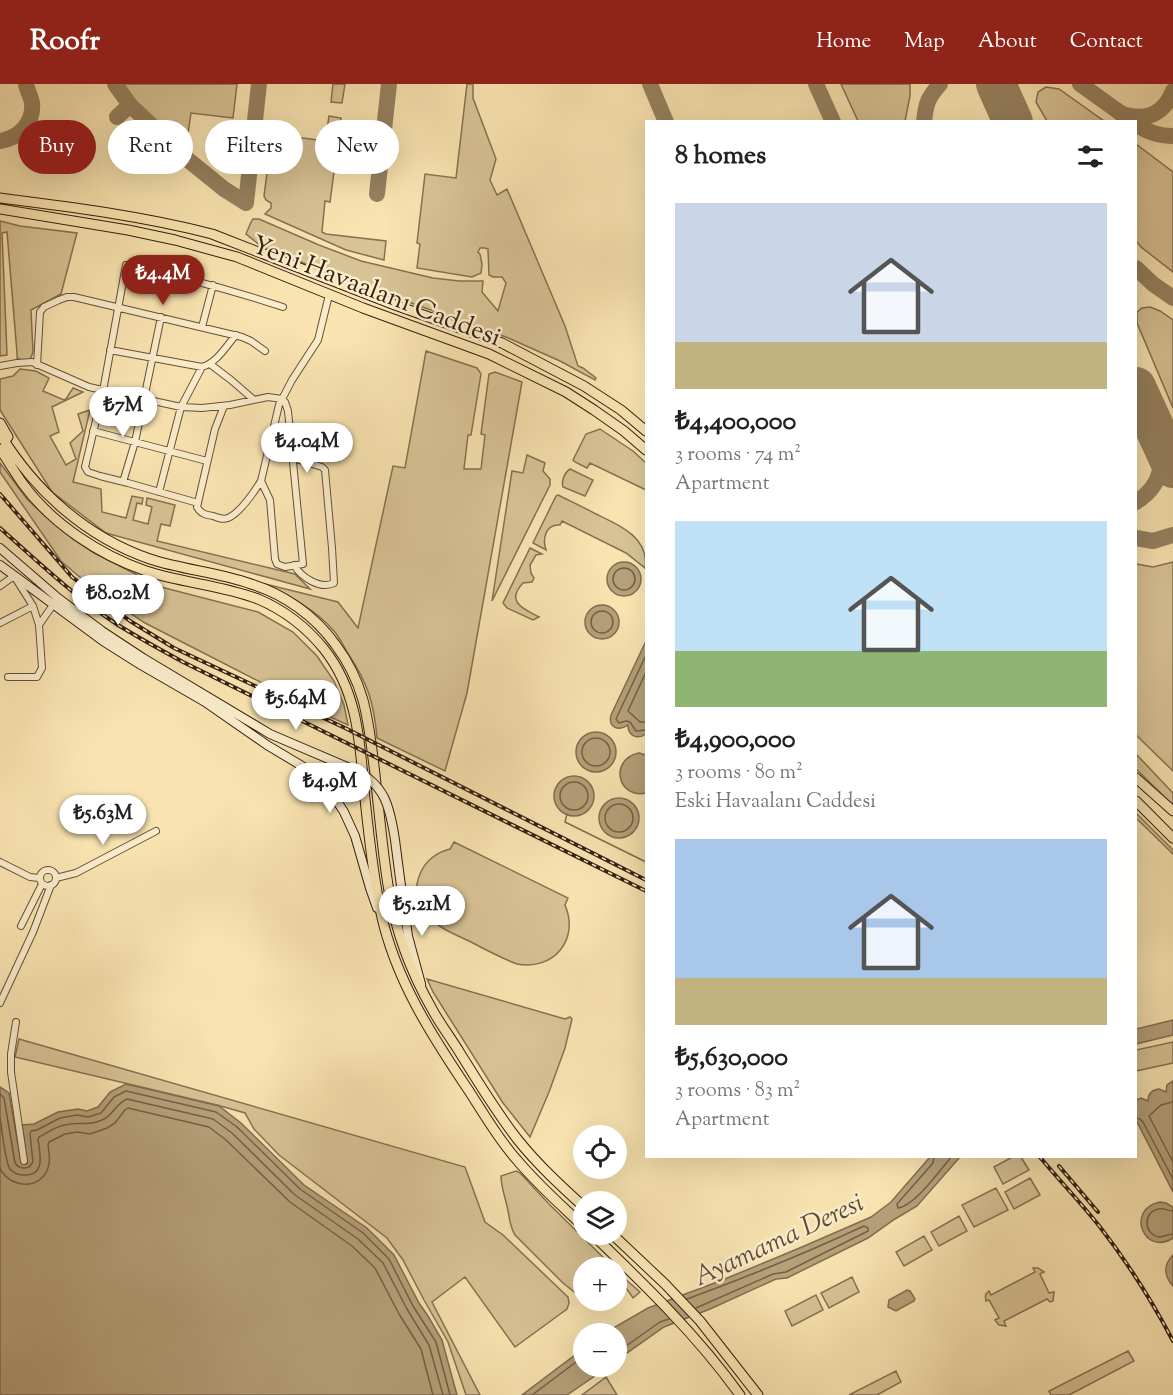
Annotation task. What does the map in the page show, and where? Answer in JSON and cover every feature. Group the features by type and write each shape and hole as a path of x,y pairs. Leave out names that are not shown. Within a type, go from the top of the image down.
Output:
{"main road":[{"name":"Yeni Havaalanı Caddesi","path":"0,198 126,215 213,234 334,282 502,343 584,386 621,410 645,430"},
{"name":"Yeni Havaalanı Caddesi","path":"0,209 128,230 237,257 329,295 489,354 566,392 624,431 645,449"},
{"path":"329,295 334,282"},
{"path":"389,318 395,305"},
{"path":"0,423 22,459 28,474"},
{"path":"0,434 8,448 40,488 67,513 105,538 151,559 266,589 307,614 333,640 351,668 363,696 371,737 390,897 402,944 422,990 437,1017 484,1091 512,1131 544,1170 573,1197"},
{"path":"0,449 23,485"},
{"path":"0,458 9,471 43,506 72,532 93,546 124,562 164,577 259,600 286,615 313,636 336,666 350,697 358,734 373,873 381,915 389,944 404,981 416,1006 454,1069 512,1154 573,1216"},
{"path":"0,548 56,601 103,641 205,702 316,777 333,795 344,812 355,836 370,888 381,915"},
{"path":"0,565 143,658 270,734 352,769 374,783 386,800 392,818 408,936 422,990"},
{"path":"1137,779 1173,812"},
{"path":"1137,802 1173,838"},
{"path":"602,1245 687,1329 718,1364 740,1395"},
{"path":"624,1245 700,1321 758,1395"}],"street":[{"path":"198,503 90,473 86,469 126,265 213,285 283,307"},
{"path":"202,327 213,285"},
{"path":"224,406 215,429 198,509 203,514 224,519 229,518 246,502 261,481 279,405 318,340 329,295"},
{"path":"38,364 40,312 67,297 236,335 251,340 266,351"},
{"path":"123,482 135,442 160,317"},
{"path":"110,350 202,367 210,364 236,335"},
{"path":"0,366 32,362 89,387 181,407 224,406 268,397 282,399 288,411 303,564 280,566 275,559 270,500 261,481"},
{"path":"210,364 253,399"},
{"path":"159,492 181,407 202,367"},
{"path":"93,431 207,461"},
{"path":"293,458 325,470 334,583 324,586 309,580 294,565"},
{"path":"0,586 14,576 33,606 39,625 42,668 37,677 9,677"},
{"path":"39,625 56,601"},
{"path":"0,623 33,606"},
{"path":"56,878 76,873 156,831"},
{"path":"0,862 48,886 51,885"},
{"path":"0,1003 33,932 51,885 54,884 56,878 54,872 48,870 42,872 41,881 21,926"},
{"path":"16,1022 11,1072 24,1161"}],"shaded area":[{"path":"122,84 237,84 233,118 191,113 190,120 153,120"},
{"path":"333,84 345,84 342,103 331,102"},
{"path":"467,84 473,84 473,98 496,159 490,180 497,195 507,189 565,326 578,366 596,378 595,380 560,361 506,337 336,276 261,246 246,234 253,219 259,219 361,261 433,278 483,281 482,292 498,311 506,283 502,277 489,275 488,249 480,248 478,252 482,264 481,273 472,277 417,268 420,244 417,243 425,174 456,178"},
{"path":"841,84 910,84 905,120 858,120"},
{"path":"1046,87 1059,89 1103,120 1046,120 1036,102 1038,92"},
{"path":"329,116 341,118 341,120 328,120"},
{"path":"303,138 315,140 315,174 334,174 330,202 325,201 322,232 386,241 384,260 346,250 265,214 271,208 271,203 264,196 267,174 303,174"},
{"path":"1137,145 1173,172 1173,272 1137,242"},
{"path":"0,221 20,226 77,233 61,294 31,310 33,352 30,360 24,361 17,358 7,232 2,233 7,355 0,356"},
{"path":"1150,307 1173,320 1173,408 1137,323 1137,312 1142,308"},
{"path":"426,351 477,368 481,374 471,435 468,435 464,469 481,469 485,435 481,434 489,374 495,372 522,382 467,693 445,771 377,738 372,704 365,685 356,665 336,634 311,610 265,584 338,602 358,628 393,466 405,468"},
{"path":"20,369 36,371 49,378 43,391 64,400 73,388 83,392 52,407 59,432 50,436 66,465 76,459 70,443 83,431 78,414 90,410 73,482 101,489 102,512 126,518 132,496 143,498 142,504 137,503 133,520 148,524 152,507 146,505 147,498 175,505 170,526 161,524 157,541 295,574 310,589 106,533 52,492 0,410 0,379 13,376"},
{"path":"600,429 633,451 645,462 645,490 590,463 587,468 575,462 573,460 586,434"},
{"path":"527,455 545,463 543,471 550,479 550,485 492,601 512,471 523,473"},
{"path":"0,463 27,499 74,540 94,553 161,587 258,612 293,632 317,656 334,681 344,705 348,725 145,623 89,585 61,561 0,472"},
{"path":"570,469 593,480 585,496 563,487 564,477"},
{"path":"558,495 630,533 642,548 645,568 626,553 562,521 560,525 548,529 545,541 546,550 533,543"},
{"path":"530,548 542,554 536,555 530,565 534,578 532,582 523,583 518,590 516,600 523,608 539,617 533,620 507,608 503,603"},
{"path":"1173,562 1173,771 1137,736 1137,564 1153,567"},
{"path":"1137,755 1173,793 1173,805 1137,770"},
{"path":"1137,814 1173,850 1173,854 1137,819"},
{"path":"454,842 568,898 565,905 569,918 569,930 566,941 552,958 542,963 517,964 449,932 422,910 417,900 416,888 422,869 436,855 450,849"},
{"path":"427,979 565,1019 570,1017 572,1019 565,1048 530,1137 503,1103"},
{"path":"19,1039 465,1167 485,1222 503,1235 568,1297 567,1309 515,1347 465,1277 432,1302 480,1395 466,1395 448,1342 403,1260 387,1238 279,1155 254,1129 245,1113 15,1057"},
{"path":"1173,1042 1173,1063 1137,1071 1137,1050"},
{"path":"1010,1158 1022,1158 1029,1170 1003,1184 994,1167"},
{"path":"516,1171 520,1173 573,1228 573,1245 591,1245 603,1257 573,1257 573,1291 513,1232 501,1176"},
{"path":"1030,1178 1040,1195 1014,1209 1005,1192"},
{"path":"996,1188 1008,1210 974,1227 962,1205"},
{"path":"959,1216 967,1231 939,1246 931,1232"},
{"path":"924,1236 932,1250 904,1266 896,1252"},
{"path":"1033,1268 1044,1272 1040,1274 1049,1293 1054,1292 1053,1301 1050,1302 1047,1299 1004,1321 1006,1326 999,1325 995,1320 999,1318 989,1300 986,1301 986,1294 989,1291 991,1295 1035,1272"},
{"path":"852,1277 859,1292 829,1308 821,1293"},
{"path":"627,1281 640,1292 633,1298 627,1289"},
{"path":"816,1295 823,1310 792,1326 785,1311"},
{"path":"1128,1351 1134,1361 1069,1395 1051,1395 1049,1391"},
{"path":"896,1371 901,1382 877,1395 849,1395"},
{"path":"606,1377 617,1395 582,1395"}],"water":[{"path":"624,562 636,567 641,579 636,591 624,596 612,591 607,579 612,567"},
{"path":"602,605 614,610 619,622 614,634 602,639 590,634 585,622 590,610"},
{"path":"645,643 645,735 634,736 628,725 621,728 615,727 611,723 611,715"},
{"path":"596,732 604,733 610,738 615,744 615,760 610,766 604,771 596,772 588,771 582,766 577,760 576,752 577,744 582,738 588,733"},
{"path":"639,753 645,755 645,793 636,793 623,785 620,770 629,757"},
{"path":"574,776 582,777 588,782 593,788 593,804 588,810 582,815 574,816 566,815 560,810 555,804 554,796 555,788 560,782 566,777"},
{"path":"619,798 627,799 633,804 638,810 638,826 633,832 627,837 619,838 611,837 605,832 600,826 599,818 600,810 605,804 611,799"},
{"path":"1173,1020 1173,1035 1137,1044 1137,1029"},
{"path":"1173,1081 1173,1192 1137,1122 1137,1100 1141,1098 1148,1101 1154,1090 1159,1089 1166,1092 1167,1085"},
{"path":"126,1084 219,1106 241,1123 304,1185 367,1228 394,1255 419,1303 442,1340 457,1395 0,1395 0,1087 9,1093 21,1162 27,1162 22,1125 34,1124 58,1112 78,1109 87,1111 98,1107 110,1092"},
{"path":"929,1158 959,1158 917,1206 868,1238 787,1278 776,1279 664,1327 627,1353 627,1323 622,1323 648,1308 720,1281 871,1217 891,1202"},
{"path":"1160,1202 1173,1207 1173,1238 1163,1242 1147,1237 1142,1230 1141,1221 1143,1213 1149,1206"},
{"path":"1173,1255 1173,1286 1168,1278 1166,1267"},
{"path":"907,1290 910,1291 914,1301 896,1311 888,1307 889,1300"},
{"path":"573,1357 573,1377 593,1377 567,1395 522,1395"}],"waterway":[{"path":"567,814 565,822 645,862"}],"taxiway":[{"path":"0,141 19,133 31,117 32,103 26,84"},
{"path":"115,84 130,105"},
{"path":"193,164 224,189 246,203 259,84"},
{"path":"377,194 389,84"},
{"path":"650,84 665,120"},
{"path":"816,84 832,120"},
{"path":"924,120 928,101 940,84"},
{"path":"1080,84 1129,119"},
{"path":"1120,113 1137,117 1152,115 1164,106 1173,91"},
{"path":"117,117 130,105 146,120"},
{"path":"1137,125 1153,133 1173,136"},
{"path":"1137,269 1173,298"},
{"path":"1137,501 1152,488 1160,472 1161,453 1157,432"},
{"path":"1137,538 1153,541 1173,535"}],"runway":[{"path":"996,84 1012,120"},
{"path":"1137,389 1173,468"}],"railway":[{"path":"0,494 72,577 130,621 174,648 345,728 645,879"},
{"path":"0,528 87,603 150,644 645,891"},
{"path":"1041,1158 1110,1241 1139,1282 1173,1341"},
{"path":"1059,1166 1098,1212"}],"water label":[{"name":"Ayamama Deresi","path":"778,1239"}]}
